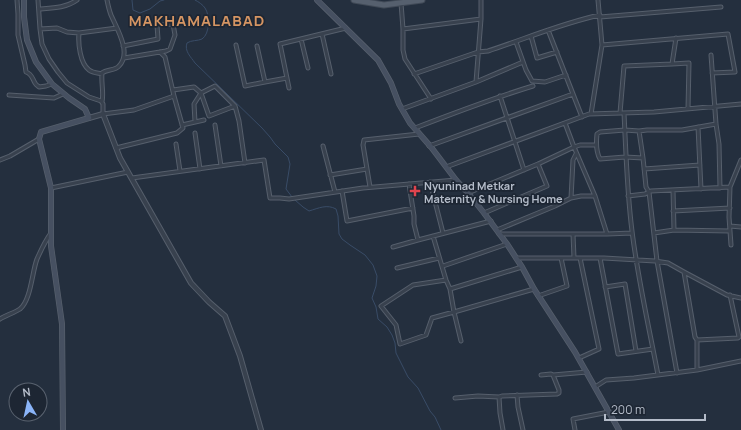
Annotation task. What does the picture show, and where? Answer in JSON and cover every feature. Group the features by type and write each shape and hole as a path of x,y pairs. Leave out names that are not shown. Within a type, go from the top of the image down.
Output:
{"main road":[{"path":"24,0 24,17 27,40 36,62 52,84 85,110 89,118 41,132 39,139 50,188 51,246 62,324 62,430"},
{"path":"317,0 378,60 391,83 399,104 419,134 484,213 522,267 538,296 579,358 619,430"},
{"path":"354,0 401,3 422,0"}],"street":[{"path":"17,0 18,35 26,72 30,73 34,82 39,87 52,84"},
{"path":"38,0 42,44 49,60 67,83 76,90 102,102"},
{"path":"38,9 64,6 72,4 77,0"},
{"path":"79,33 78,40 80,52 86,67 89,70 94,73 102,74 105,71 118,68 123,62 124,58 123,46 121,36 111,14 107,0"},
{"path":"476,82 481,0"},
{"path":"591,114 602,45 598,0"},
{"path":"401,3 403,50 405,59 430,99"},
{"path":"414,74 478,52 488,51 584,19 600,16 721,7"},
{"path":"403,29 481,19"},
{"path":"123,46 158,39 157,25 172,24 175,35 170,49 124,58"},
{"path":"40,29 57,28 67,32 79,33 117,28"},
{"path":"289,88 280,44 346,28"},
{"path":"548,30 582,117"},
{"path":"322,34 331,74"},
{"path":"602,45 728,34 735,72 712,73"},
{"path":"531,36 537,58 557,52"},
{"path":"672,64 676,38"},
{"path":"301,39 308,68"},
{"path":"516,42 526,70 532,81 545,82 566,75"},
{"path":"236,45 245,86 287,78"},
{"path":"257,46 265,82"},
{"path":"116,148 177,133 183,128 165,56 160,52"},
{"path":"711,55 716,124 720,144 720,188"},
{"path":"402,109 476,82 523,62"},
{"path":"620,113 624,66 689,63 688,109"},
{"path":"102,74 103,114 120,158 191,283 225,316 240,356 261,430"},
{"path":"195,122 194,104 201,93 215,86 235,106 239,121 245,163"},
{"path":"415,128 500,96 533,86"},
{"path":"173,90 194,87 201,93 209,116 235,106"},
{"path":"9,95 54,98 63,94"},
{"path":"429,146 573,94"},
{"path":"89,118 103,114 134,110 174,96"},
{"path":"500,96 524,170"},
{"path":"446,167 591,114 688,109 741,104"},
{"path":"624,113 625,157 632,233 658,375"},
{"path":"182,125 204,120"},
{"path":"565,123 576,154 581,162 595,196 607,234"},
{"path":"215,124 221,166"},
{"path":"643,158 598,158 596,134 600,132 625,130 682,130 716,124"},
{"path":"698,128 701,189"},
{"path":"639,131 646,187 649,192 657,261 677,373"},
{"path":"195,133 200,169"},
{"path":"370,187 363,145 364,140 419,134"},
{"path":"0,160 10,156 39,139"},
{"path":"176,144 180,171"},
{"path":"468,193 538,164 574,147 580,145 596,145"},
{"path":"323,146 335,192"},
{"path":"571,198 572,160 576,154"},
{"path":"132,178 264,160 270,198 288,199 370,187 456,180"},
{"path":"731,245 730,187 741,160"},
{"path":"484,213 547,186 538,164"},
{"path":"644,169 700,165"},
{"path":"330,175 367,169"},
{"path":"50,188 128,172"},
{"path":"430,182 443,234"},
{"path":"409,184 414,224 418,240"},
{"path":"628,196 652,191 730,187"},
{"path":"673,190 674,230"},
{"path":"342,191 347,221 413,208"},
{"path":"498,232 571,198 595,196"},
{"path":"673,211 730,208"},
{"path":"393,246 490,222"},
{"path":"730,226 741,227"},
{"path":"654,233 674,230 730,230"},
{"path":"498,232 573,234 632,233"},
{"path":"0,319 24,305 29,294 33,272 38,258 51,233"},
{"path":"573,234 574,258"},
{"path":"433,236 450,289 461,341"},
{"path":"443,266 507,244"},
{"path":"397,268 439,258"},
{"path":"516,258 600,258 657,261 668,263 730,295 741,298"},
{"path":"538,296 567,286 561,258"},
{"path":"579,358 599,349 580,258"},
{"path":"600,258 618,354 653,349"},
{"path":"450,289 522,267"},
{"path":"684,272 697,340 697,370"},
{"path":"446,280 413,286 381,306 396,325 400,344 426,335 432,318 534,289"},
{"path":"605,287 625,284 636,351"},
{"path":"697,340 738,338 738,331 730,295"},
{"path":"595,387 606,380 677,373 741,362"},
{"path":"541,375 587,372"},
{"path":"455,398 557,394 559,393 559,390 553,375"},
{"path":"516,395 523,430"},
{"path":"499,397 503,430"},
{"path":"575,430 573,419 609,412"}],"waterway":[{"path":"132,0 133,10 140,13 150,9 160,1 164,0"},
{"path":"195,0 207,11 208,29 205,37 187,43 186,49 188,54 195,63 262,128 288,157 290,164 286,189 292,197"},
{"path":"295,200 309,211 326,207 336,209 339,234 342,239 365,255 373,265 377,276 376,286 372,298 376,307 378,319 387,327 392,335 396,353 408,377 418,388 441,430"}],"place":[{"name":"Nyuninad Metkar Maternity & Nursing Home","path":"415,191"}],"district":[{"name":"MAKHAMALABAD","path":"197,20"}]}
